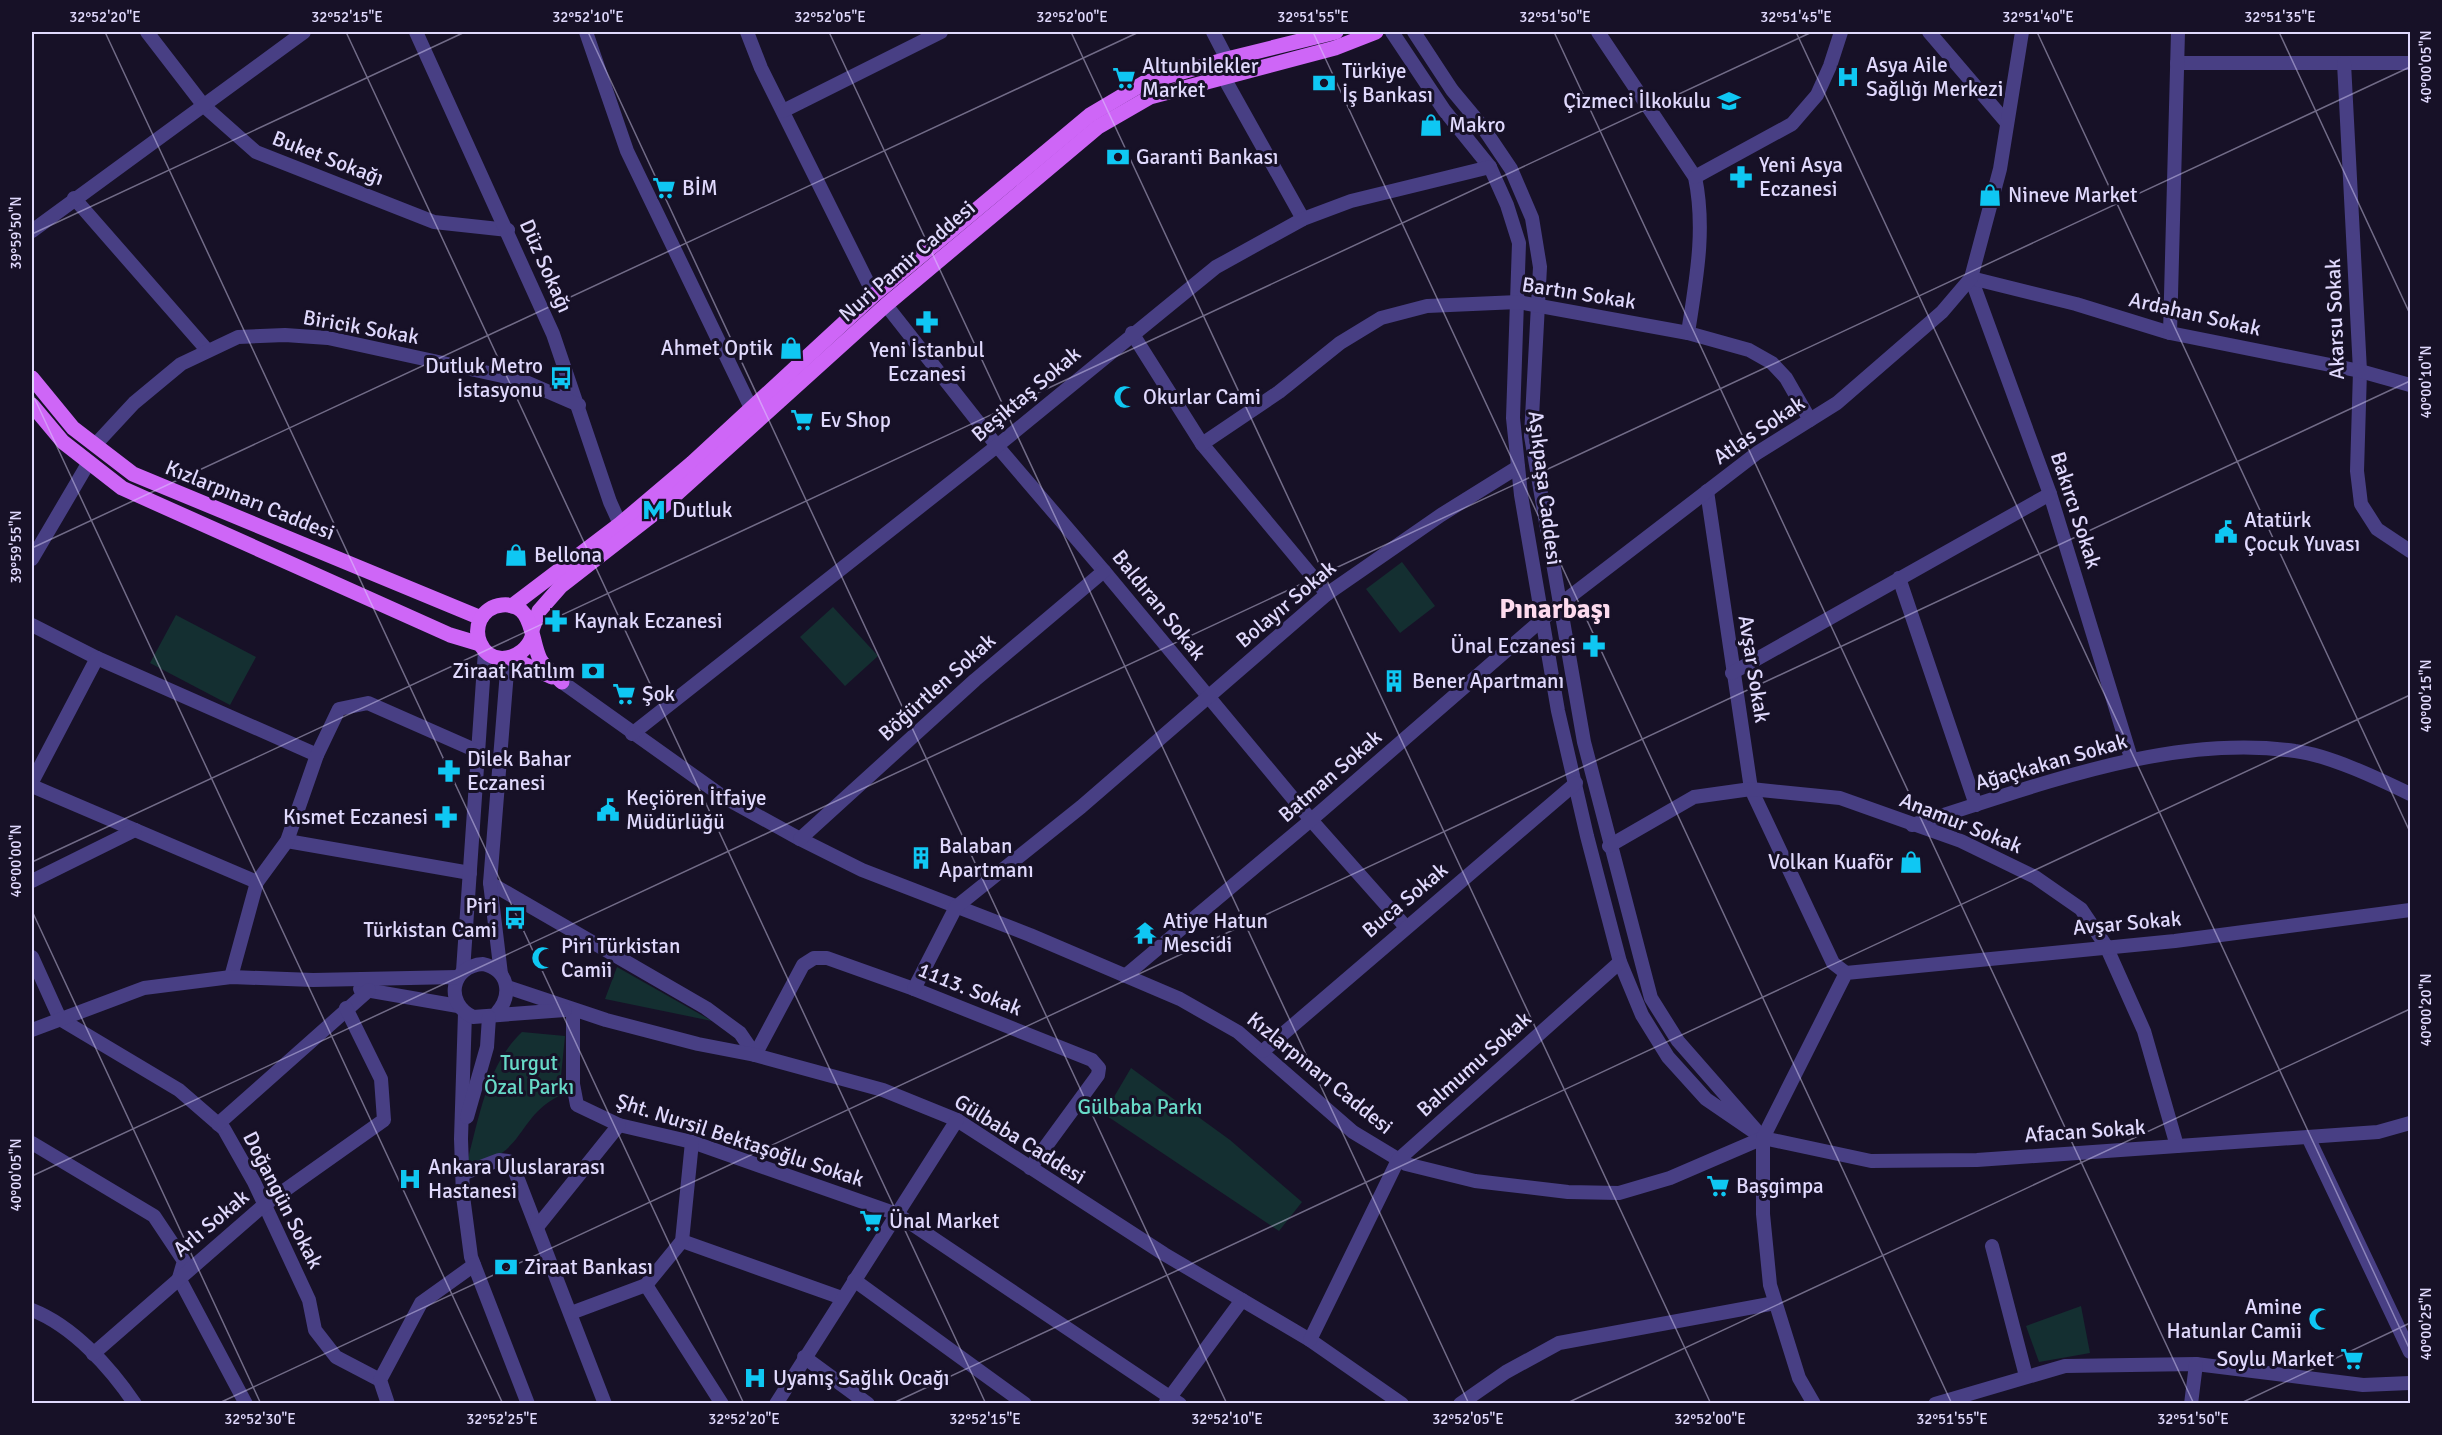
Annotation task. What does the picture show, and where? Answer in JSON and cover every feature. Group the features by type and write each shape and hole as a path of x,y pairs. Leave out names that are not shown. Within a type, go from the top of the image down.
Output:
{"main road":[{"name":"Nuri Pamir Caddesi","path":"512,606 620,524 1090,115 1144,83 1335,32"},
{"name":"Nuri Pamir Caddesi","path":"532,633 540,610 561,586 660,509 880,300 1098,127 1150,97 1335,48 1376,32"},
{"name":"Kızlarpınarı Caddesi","path":"32,378 73,428 133,474 481,618"},
{"name":"Kızlarpınarı Caddesi","path":"32,405 63,442 122,488 450,635 483,647"},
{"path":"532,633 522,652 510,658 500,659 483,647 478,635 481,618 491,608 512,606 526,615 532,633 540,661 562,682"},
{"path":"510,658 562,682"}],"street":[{"name":"Buket Sokağı","path":"147,32 204,106 256,152 434,222 508,230"},
{"path":"32,231 74,198 304,32"},
{"name":"Düz Sokağı","path":"416,32 508,230 553,334 579,405 610,502 620,524"},
{"path":"586,32 627,151 751,408"},
{"name":"Baldıran Sokak","path":"747,32 760,68 880,300 997,447 1104,571 1208,699 1405,926"},
{"path":"783,111 941,32"},
{"path":"1213,32 1227,59"},
{"name":"Aşıkpaşa Caddesi","path":"1392,32 1444,110 1490,167 1507,205 1519,243 1513,418 1518,467 1558,711 1587,836 1620,962 1642,1015 1668,1057 1706,1099 1763,1138"},
{"name":"Aşıkpaşa Caddesi","path":"1414,32 1452,90 1482,126 1511,169 1532,218 1540,267 1531,436 1584,742 1650,998 1678,1041 1763,1138"},
{"path":"1598,32 1695,177 1701,204 1701,243 1688,333"},
{"path":"1695,177 1792,124 1817,95 1830,66 1841,32"},
{"path":"1929,32 2007,123"},
{"path":"1971,278 2000,170 2022,32"},
{"path":"2170,333 2178,32"},
{"path":"2177,63 2410,63"},
{"name":"Akarsu Sokak","path":"2344,63 2360,371 2357,471 2361,504 2377,529 2410,551"},
{"path":"1223,76 1303,219"},
{"name":"Beşiktaş Sokak","path":"632,734 997,447 1132,333 1216,267 1303,219 1351,201 1490,167"},
{"path":"74,198 207,350"},
{"name":"Ardahan Sokak","path":"1971,278 2076,304 2170,333 2360,371 2410,385"},
{"name":"Atlas Sokak","path":"1559,605 1757,453 1837,403 1942,312 1971,278"},
{"name":"Bakırcı Sokak","path":"1971,278 2050,494 2131,758"},
{"name":"Bartın Sokak","path":"1202,444 1279,392 1340,343 1381,318 1427,306 1518,302 1688,333 1749,350 1772,363 1786,378 1810,420"},
{"path":"1132,333 1202,444 1327,594"},
{"name":"Biricik Sokak","path":"95,445 134,402 181,364 238,337 285,335 328,338 521,380 579,405"},
{"path":"32,560 89,462"},
{"name":"Bolayır Sokak","path":"957,907 1081,807 1327,594 1441,515 1518,467"},
{"name":"Avşar Sokak","path":"1707,491 1732,673 1751,789 1833,963 1846,973 2175,941 2410,910"},
{"path":"1732,673 2050,494"},
{"name":"Böğürtlen Sokak","path":"800,839 975,680 1104,571"},
{"path":"1899,578 1976,805"},
{"name":"Batman Sokak","path":"1125,976 1311,820 1559,605"},
{"path":"32,625 97,658 317,755"},
{"path":"483,647 470,873 460,974 454,992 462,1010 463,1196 474,1265 528,1404"},
{"path":"32,782 97,658"},
{"path":"461,1139 487,1047 493,1016 504,1004 507,987 501,974 490,883 510,658"},
{"name":"Kızlarpınarı Caddesi","path":"562,682 722,796 800,839 862,870 1030,934 1180,999 1238,1032 1263,1051 1292,1081 1353,1132 1398,1160 1475,1181 1568,1192 1619,1192 1670,1178 1763,1138"},
{"path":"231,977 258,882 287,841 317,755 339,709 368,703 477,752"},
{"name":"Ağaçkakan Sokak","path":"1912,825 2131,758 2231,749 2296,751 2369,775 2410,794"},
{"name":"Buca Sokak","path":"1263,1051 1405,926 1576,783"},
{"path":"32,786 258,882"},
{"name":"Anamur Sokak","path":"1609,846 1694,797 1751,789 1840,798 1961,841 2036,877 2081,909 2106,946 2144,1031 2177,1146"},
{"path":"32,881 135,830"},
{"path":"287,841 470,873"},
{"path":"490,883 706,1008 740,1033 755,1054"},
{"path":"914,989 957,907"},
{"path":"32,957 60,1019"},
{"name":"1113. Sokak","path":"755,1054 803,965 814,958 827,958 914,989 1092,1060 1098,1068 1098,1075 1030,1168"},
{"name":"Balmumu Sokak","path":"1310,1340 1398,1160 1620,962"},
{"path":"32,1030 144,988 231,977 313,980 460,974 483,964 501,974"},
{"path":"1814,1404 1798,1378 1770,1286 1763,1214 1763,1138 1846,973"},
{"path":"313,980 462,1010 473,1017 573,1010"},
{"path":"507,987 573,1010"},
{"path":"218,1124 346,1008 369,990"},
{"name":"Arlı Sokak","path":"93,1354 264,1205 384,1120 381,1079 346,1008"},
{"name":"Gülbaba Caddesi","path":"573,1010 698,1044 755,1054 883,1089 957,1120 1164,1254 1310,1340 1402,1404"},
{"name":"Şht. Nursil Bektaşoğlu Sokak","path":"573,1010 573,1084 577,1105 619,1125 692,1142 897,1214 1172,1401"},
{"name":"Doğangün Sokak","path":"60,1019 179,1090 224,1129 309,1299 315,1330 336,1358 380,1380"},
{"path":"776,1404 957,1120"},
{"name":"Afacan Sokak","path":"1763,1138 1871,1161 1977,1160 2378,1132 2410,1123"},
{"path":"537,1227 619,1125"},
{"path":"2308,1137 2410,1352"},
{"path":"571,1313 646,1285 682,1241 692,1142"},
{"path":"32,1143 154,1215 183,1261 179,1278 246,1404"},
{"path":"462,1174 499,1160 508,1161 514,1169 605,1404"},
{"path":"682,1241 842,1298"},
{"path":"1992,1245 2026,1376"},
{"path":"388,1404 380,1380 421,1303 474,1265"},
{"path":"854,1280 1025,1404"},
{"path":"646,1285 722,1404"},
{"path":"1172,1401 1242,1300"},
{"path":"1460,1404 1506,1372 1559,1343 1775,1302"},
{"path":"33,1315 48,1316 93,1354 116,1376 135,1404"},
{"path":"804,1357 868,1404"},
{"path":"2191,1404 2196,1364"},
{"path":"1935,1404 2065,1366 2196,1364 2363,1385 2410,1383"}],"green space":[{"path":"1402,562 1435,606 1400,633 1366,589"},
{"path":"833,607 878,656 845,686 800,637"},
{"path":"176,615 256,657 230,705 150,663"},
{"path":"617,967 712,1021 605,999"},
{"name":"Turgut Özal Parkı","path":"522,1032 565,1036 559,1096 534,1115 510,1146 500,1154 466,1166 485,1094 492,1077 510,1046"},
{"name":"Gülbaba Parkı","path":"1131,1068 1230,1140 1302,1202 1279,1231 1104,1114"},
{"path":"2081,1306 2090,1353 2039,1362 2026,1326"}],"place":[{"name":"Asya Aile Sağlığı Merkezi","path":"1848,77"},
{"name":"Altunbilekler Market","path":"1124,78"},
{"name":"Türkiye İş Bankası","path":"1324,83"},
{"name":"Çizmeci İlkokulu","path":"1729,101"},
{"name":"Makro","path":"1431,125"},
{"name":"Garanti Bankası","path":"1118,157"},
{"name":"Yeni Asya Eczanesi","path":"1741,177"},
{"name":"BİM","path":"664,188"},
{"name":"Nineve Market","path":"1990,195"},
{"name":"Yeni İstanbul Eczanesi","path":"927,322"},
{"name":"Ahmet Optik","path":"791,348"},
{"name":"Dutluk Metro İstasyonu","path":"561,378"},
{"name":"Okurlar Cami","path":"1125,397"},
{"name":"Ev Shop","path":"802,420"},
{"name":"Dutluk","path":"654,510"},
{"name":"Atatürk Çocuk Yuvası","path":"2226,532"},
{"name":"Bellona","path":"516,555"},
{"name":"Kaynak Eczanesi","path":"556,621"},
{"name":"Ünal Eczanesi","path":"1594,646"},
{"name":"Ziraat Katılım","path":"593,671"},
{"name":"Bener Apartmanı","path":"1394,681"},
{"name":"Şok","path":"624,694"},
{"name":"Dilek Bahar Eczanesi","path":"449,771"},
{"name":"Keçiören İtfaiye Müdürlüğü","path":"608,810"},
{"name":"Kısmet Eczanesi","path":"446,817"},
{"name":"Balaban Apartmanı","path":"921,858"},
{"name":"Volkan Kuaför","path":"1911,862"},
{"name":"Piri Türkistan Cami","path":"515,918"},
{"name":"Atiye Hatun Mescidi","path":"1145,933"},
{"name":"Piri Türkistan Camii","path":"543,958"},
{"name":"Ankara Uluslararası Hastanesi","path":"410,1179"},
{"name":"Başgimpa","path":"1718,1186"},
{"name":"Ünal Market","path":"871,1221"},
{"name":"Ziraat Bankası","path":"506,1267"},
{"name":"Amine Hatunlar Camii","path":"2320,1319"},
{"name":"Soylu Market","path":"2352,1359"},
{"name":"Uyanış Sağlık Ocağı","path":"755,1378"}],"district":[{"name":"Pınarbaşı","path":"1555,609"}]}
